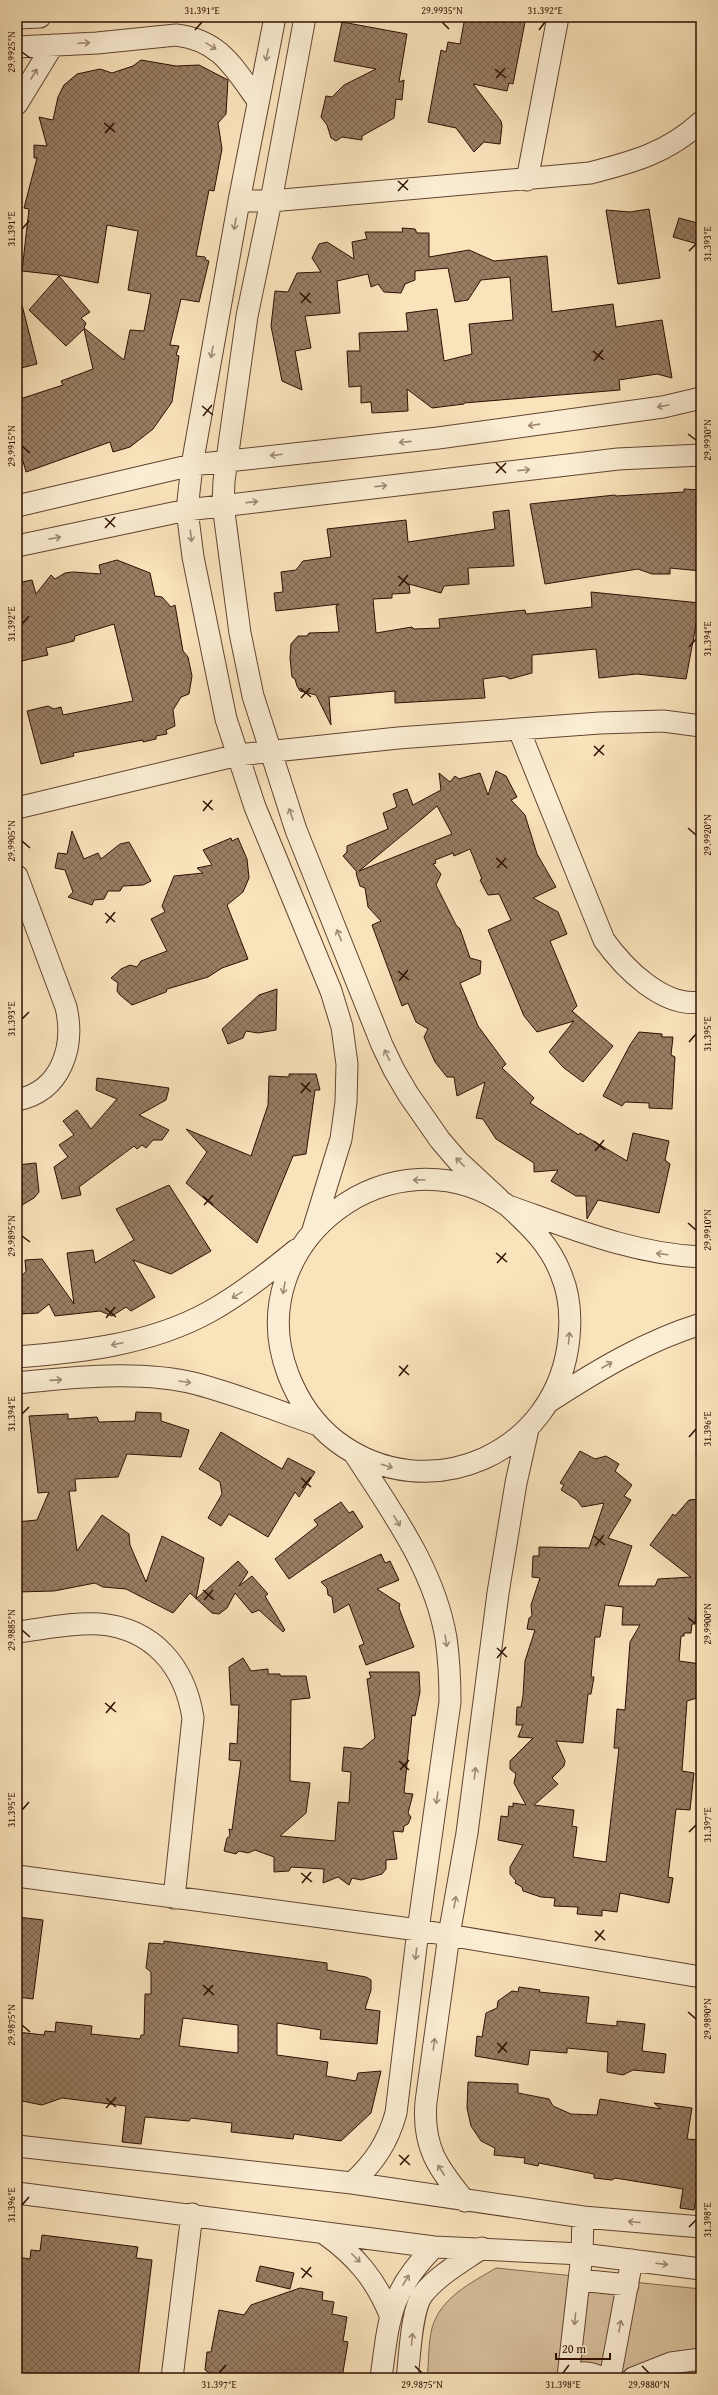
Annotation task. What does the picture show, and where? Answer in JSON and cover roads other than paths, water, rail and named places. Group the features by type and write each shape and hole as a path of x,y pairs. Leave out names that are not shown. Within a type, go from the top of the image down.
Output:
{"street":[{"path":"17,18 40,17"},
{"path":"275,17 239,201 192,465 187,510 193,557 205,622 226,719 255,807 331,991 342,1027 347,1064 346,1102 340,1139 307,1238 285,1281 279,1327 282,1358 296,1394 318,1425 335,1440 354,1453 389,1467 426,1472 464,1466 499,1452 528,1429 550,1401 567,1361 571,1317 562,1274 540,1236 473,1176 440,1140 423,1118 394,1070 382,1045 296,830 253,696 240,633 223,505 226,461 247,316 271,201 305,17"},
{"path":"527,180 558,17"},
{"path":"17,47 176,35 189,36 207,43 222,53 258,101"},
{"path":"17,104 53,44"},
{"path":"239,201 271,201 527,180 590,173 636,162 670,146 701,122"},
{"path":"17,506 192,465 438,438 662,407 701,398"},
{"path":"17,546 187,510 223,505 618,459 701,455"},
{"path":"17,808 238,755 270,751 398,738 600,723 663,721 701,726"},
{"path":"519,730 604,940 617,958 633,974 652,988 672,998 694,1003 701,1002"},
{"path":"17,876 66,1007 70,1025 69,1044 66,1056 54,1078 40,1090 17,1100"},
{"path":"17,1357 100,1348 137,1340 173,1328 208,1313 240,1293 307,1238 343,1204 379,1186 418,1179 458,1183 503,1202 633,1248 656,1253 701,1257"},
{"path":"550,1401 589,1376 631,1352 674,1332 701,1324"},
{"path":"17,1383 112,1376 154,1377 196,1384 318,1425"},
{"path":"465,2201 435,2160 427,2139 424,2117 449,1935 467,1833 506,1537 528,1429"},
{"path":"352,2183 375,2159 392,2130 396,2113 418,1930 450,1702 446,1638 438,1606 413,1547 354,1453"},
{"path":"17,1632 99,1624 119,1628 139,1635 156,1646 171,1661 182,1678 190,1698 194,1718 174,1898"},
{"path":"17,1876 418,1930 701,1977"},
{"path":"17,2146 352,2183 465,2201 583,2217 701,2227"},
{"path":"17,2193 192,2214 325,2234 434,2247 482,2248 582,2254 701,2269"},
{"path":"172,2378 192,2214"},
{"path":"583,2217 582,2254 567,2377 577,2373 586,2372 601,2378"},
{"path":"325,2234 358,2260 378,2289 390,2315"},
{"path":"381,2378 390,2315 407,2278 434,2247"},
{"path":"407,2378 413,2324 422,2295 449,2270 482,2248"},
{"path":"610,2378 632,2260"},
{"path":"579,2280 628,2285"},
{"path":"633,2378 671,2363 701,2359"}]}
